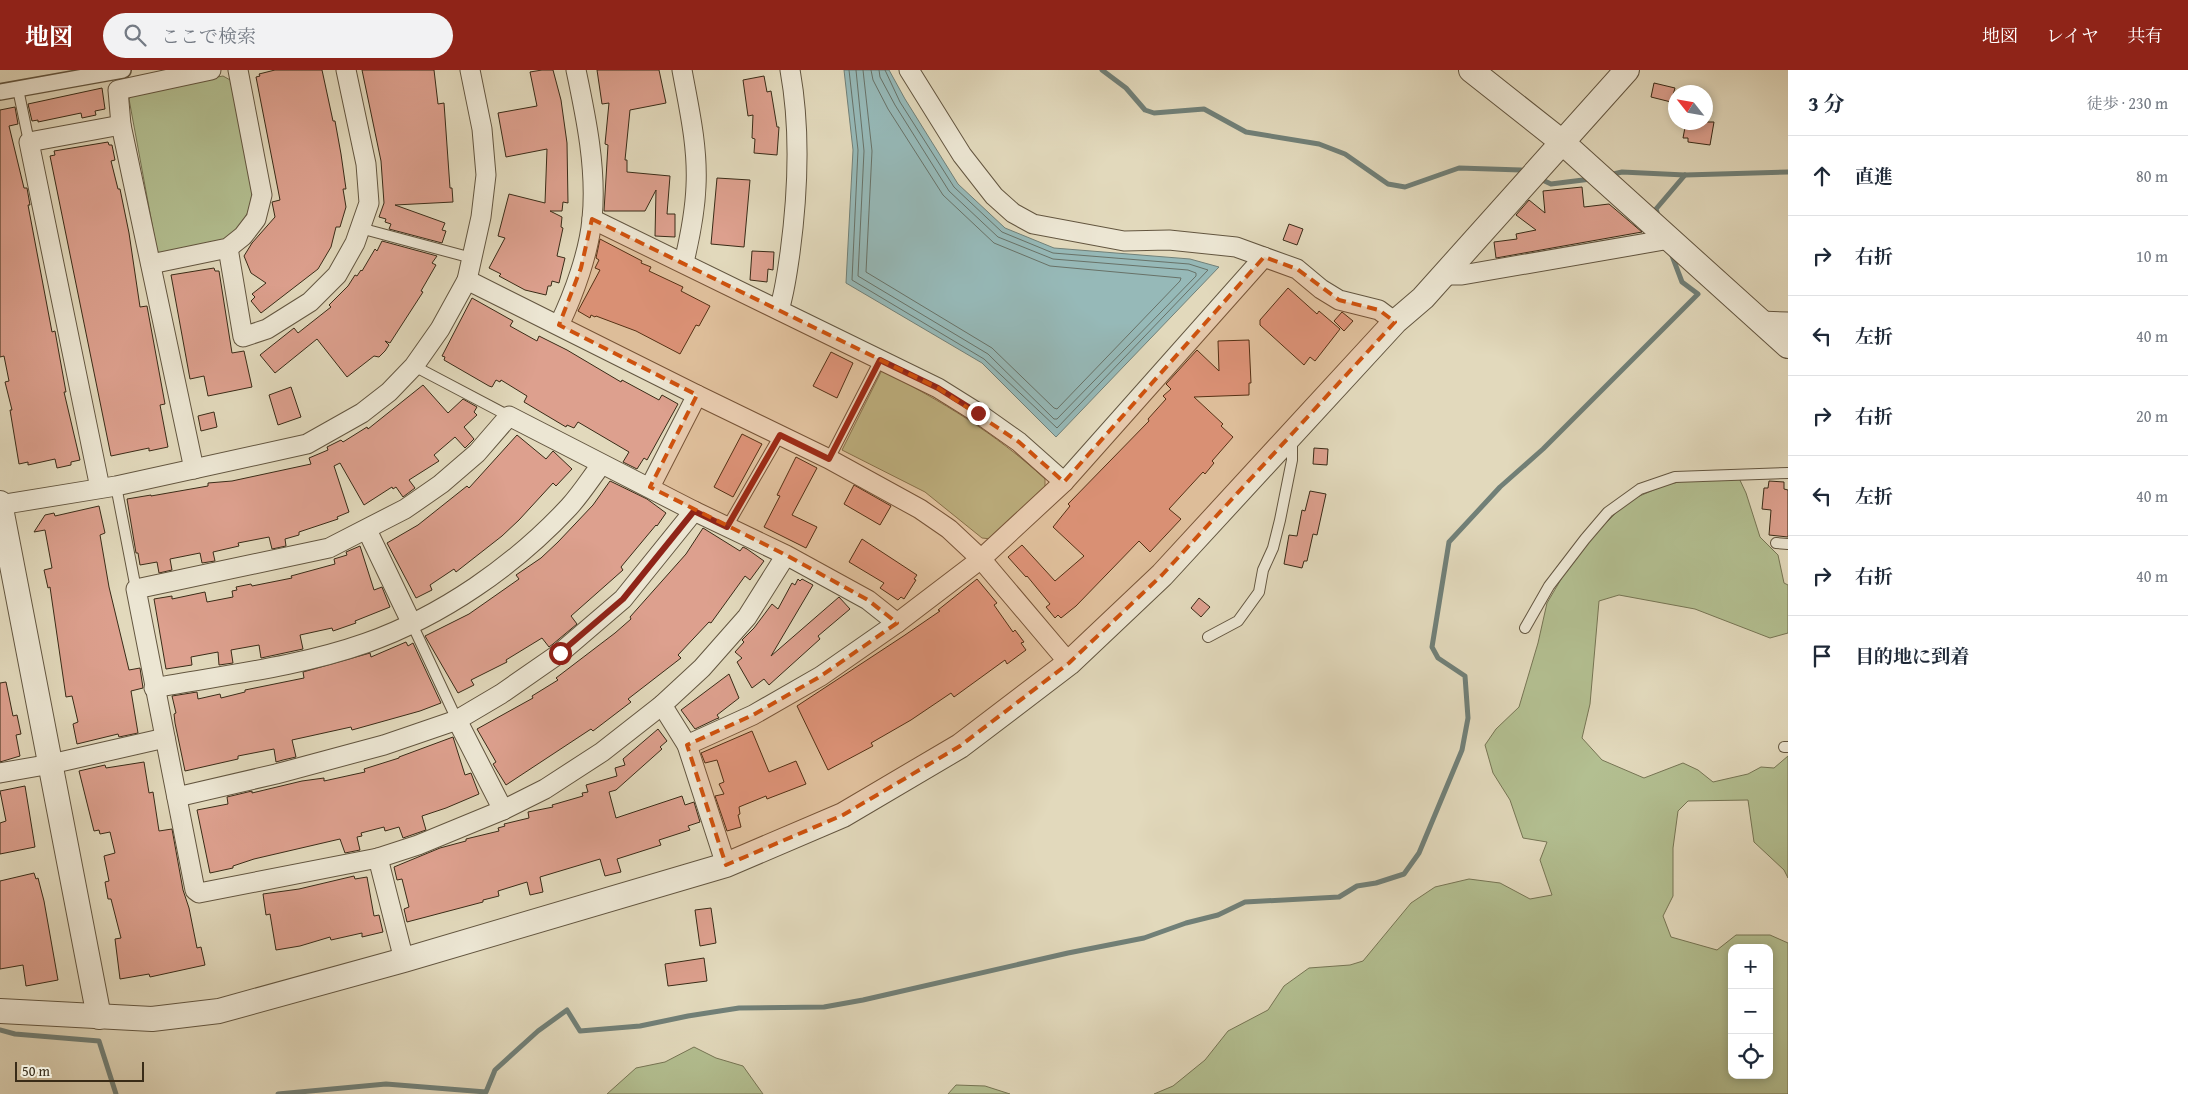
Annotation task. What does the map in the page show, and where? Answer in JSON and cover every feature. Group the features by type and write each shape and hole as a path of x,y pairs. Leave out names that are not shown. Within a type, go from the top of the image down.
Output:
{"street":[{"path":"0,92 123,70"},
{"path":"194,469 121,125 118,90 211,70"},
{"path":"151,264 228,248 243,236 256,219 262,195 238,70"},
{"path":"228,248 243,337 267,329 310,302 338,276 355,243 369,203 366,164 346,70"},
{"path":"99,1017 0,504 108,487 307,444 362,413 389,392 414,366 450,314 467,280 481,217 486,175 482,129 470,70"},
{"path":"559,325 570,303 581,268 592,219 590,142 576,70"},
{"path":"682,70 693,137 696,185 692,230 684,262"},
{"path":"779,310 784,294 793,230 797,151 794,92 790,70"},
{"path":"910,70 962,155 994,196 1013,213 1033,224 1124,241 1170,240 1236,247 1297,269 1320,289 1339,300 1379,310 1395,322"},
{"path":"1471,70 1562,142 1788,346"},
{"path":"0,1011 152,1019 219,1011 404,960 726,865 843,815 960,746 1069,663 1162,575 1395,322 1423,298 1628,70"},
{"path":"108,487 29,142 121,125"},
{"path":"592,219 684,262 938,388 1019,442 1064,482"},
{"path":"1442,275 1462,275 1670,239"},
{"path":"687,745 753,716 821,676 897,623 981,559 1064,482 1264,257"},
{"path":"467,280 829,459 920,509 949,529 981,559 1069,663"},
{"path":"1760,321 1788,322"},
{"path":"650,487 697,395"},
{"path":"786,555 747,617 702,668 662,705 602,752 545,789 503,810 418,845 378,858 199,893 195,890 136,589 329,548 405,509 441,484 476,453 509,416 601,465 650,487 694,511 786,555 868,600 897,623"},
{"path":"154,688 294,663 365,644 412,624 486,580 535,539 570,506 601,465"},
{"path":"177,796 276,774 366,750 457,720 501,694 560,653 623,599 694,511"},
{"path":"367,530 412,624"},
{"path":"662,705 687,745 726,865"},
{"path":"457,720 503,810"},
{"path":"0,773 51,764 165,738"},
{"path":"378,858 404,960"}],"lane":[{"path":"18,89 29,142"},
{"path":"360,228 472,258"},
{"path":"829,459 880,360"},
{"path":"414,366 509,416"},
{"path":"1208,637 1238,621 1259,592 1263,570 1273,548 1280,520 1292,460 1292,434"},
{"path":"727,527 780,435"},
{"path":"1524,628 1549,586 1585,539 1608,512 1640,489 1675,477 1788,473"},
{"path":"108,487 136,589"},
{"path":"1776,543 1788,544"},
{"path":"412,624 457,720"}],"highlighted area":[{"path":"592,219 938,388 1019,442 1064,482 1264,257 1297,269 1339,300 1379,310 1395,322 1162,575 1069,663 960,746 843,815 726,865 687,745 753,715 821,676 897,623 868,600 786,555 650,487 697,395 559,325 581,268"}],"green space":[{"path":"223,76 232,81 252,192 249,210 242,223 233,233 222,240 194,249 162,255 157,251 129,99 136,92"},
{"path":"882,370 926,394 987,432 1045,479 1045,487 991,539 982,538 925,492 842,450"},
{"path":"1738,476 1746,493 1760,537 1778,555 1784,583 1788,585 1788,633 1770,638 1695,609 1619,595 1599,601 1590,704 1582,738 1602,760 1644,778 1683,763 1698,770 1713,782 1748,774 1761,767 1774,768 1788,756 1788,878 1784,870 1754,842 1748,800 1688,801 1678,811 1673,848 1673,896 1663,916 1671,937 1717,950 1736,935 1770,935 1788,943 1788,1094 1154,1094 1173,1086 1205,1060 1228,1031 1268,1010 1284,986 1309,968 1350,965 1363,961 1411,903 1435,887 1469,879 1500,883 1530,899 1552,895 1540,860 1547,842 1523,838 1510,800 1493,773 1485,745 1496,729 1519,707 1538,643 1547,603 1570,564 1600,529 1628,501 1665,485 1688,480"},
{"path":"694,1047 716,1058 743,1066 763,1094 607,1094 636,1068 665,1062"},
{"path":"956,1085 985,1086 1010,1094 948,1094"}],"water":[{"path":"844,70 889,70 958,184 1005,228 1054,248 1190,259 1219,267 1056,437 982,363 846,283 853,150"}],"building":[{"path":"275,70 322,70 341,154 346,189 343,189 346,207 340,227 336,227 331,247 318,269 261,313 251,301 255,297 252,294 266,283 251,273 244,256 252,243 275,217 272,202 280,200 256,77 260,76 259,74"},
{"path":"362,70 434,70 438,104 444,103 450,188 452,188 453,202 395,205 445,223 442,230 446,231 442,243 389,229 391,224 385,222 386,219 379,217 384,203 381,161"},
{"path":"553,70 561,100 567,143 568,203 563,202 562,211 550,211 562,217 561,227 563,228 557,256 565,258 559,283 552,281 551,286 548,286 546,295 525,290 499,276 501,274 489,268 505,238 498,236 509,194 545,203 547,149 506,157 498,113 537,106 530,72"},
{"path":"597,70 659,70 666,103 630,110 625,160 627,160 627,172 670,176 667,214 675,214 675,237 655,236 656,190 645,211 604,211 608,145 605,144 609,103 602,104"},
{"path":"764,76 767,92 771,91 777,127 779,127 777,155 754,153 755,139 752,138 753,115 748,116 743,80"},
{"path":"1654,83 1668,86 1668,101 1651,97"},
{"path":"102,88 105,109 95,111 96,115 82,118 81,113 38,122 38,120 32,121 28,104"},
{"path":"15,107 18,124 9,126 24,188 27,188 30,205 28,205 52,332 55,331 66,392 64,392 80,460 71,462 71,465 57,468 55,459 28,465 28,462 19,464 10,410 12,410 5,382 9,381 4,356 0,357 0,110"},
{"path":"1684,130 1713,130 1710,145 1688,142 1688,138 1683,138"},
{"path":"108,142 109,145 112,145 115,160 111,161 118,189 120,189 129,233 140,307 147,306 165,404 160,405 168,447 149,451 149,448 111,456 50,156 55,155 54,151"},
{"path":"717,178 750,180 744,247 711,244"},
{"path":"1582,187 1584,207 1609,204 1642,232 1496,258 1494,242 1517,239 1516,234 1536,230 1516,215 1529,200 1545,213 1543,191"},
{"path":"1289,224 1303,229 1297,245 1283,240"},
{"path":"600,239 642,261 641,263 651,267 649,271 683,287 681,291 710,306 699,326 696,325 680,354 636,331 596,316 591,315 590,318 578,311 600,270 595,268 599,260 596,258"},
{"path":"382,241 437,256 432,263 436,265 421,291 423,292 390,343 385,341 389,345 385,351 379,357 374,356 347,377 317,339 275,373 260,355 294,328 298,333 331,307 329,305 348,286 355,275 357,276 362,271"},
{"path":"752,251 774,252 773,270 768,269 767,282 750,280"},
{"path":"214,268 215,271 219,271 232,353 244,351 252,387 208,396 204,376 190,379 171,275"},
{"path":"1288,288 1317,314 1319,311 1340,329 1315,361 1310,357 1304,365 1260,325 1260,320"},
{"path":"472,298 513,321 510,326 537,341 539,336 621,382 622,380 659,400 662,395 678,404 647,460 644,458 637,469 623,462 629,452 578,422 574,428 567,425 566,427 524,402 527,396 501,380 500,382 496,380 492,387 489,386 444,360 445,357 442,356"},
{"path":"1342,312 1353,321 1344,331 1334,321"},
{"path":"1249,340 1251,383 1249,383 1249,395 1194,397 1223,424 1221,426 1233,437 1212,461 1214,463 1205,474 1203,472 1169,509 1181,519 1150,552 1139,541 1076,606 1061,618 1058,615 1055,618 1046,607 1050,604 1027,576 1008,557 1022,545 1055,581 1084,556 1053,527 1070,506 1068,504 1149,421 1148,419 1166,399 1163,396 1171,389 1166,384 1197,350 1219,371 1218,341"},
{"path":"831,352 853,363 837,398 813,386"},
{"path":"423,385 448,413 463,399 477,407 474,412 477,415 464,427 474,439 465,448 455,437 434,455 439,461 409,480 415,488 403,497 396,487 393,489 392,487 364,505 340,463 334,466 349,512 337,517 338,519 299,532 299,535 285,539 286,546 272,549 269,537 238,543 239,546 213,552 215,561 202,563 200,553 170,559 172,570 159,573 157,562 140,565 138,553 136,553 127,499 208,486 208,483 232,481 311,464 309,458 328,450 327,447 341,440 343,442 367,427 368,429"},
{"path":"291,387 301,417 278,425 269,395"},
{"path":"214,412 217,427 201,431 198,416"},
{"path":"742,434 762,444 733,497 714,487"},
{"path":"517,435 546,459 553,451 572,469 556,486 553,483 502,536 456,572 454,569 430,585 432,590 416,598 387,543 418,525 467,486 469,488"},
{"path":"1314,448 1328,449 1327,465 1313,464"},
{"path":"796,457 817,468 792,515 817,527 806,548 764,527 780,496 777,495"},
{"path":"610,481 647,499 666,513 621,567 623,570 571,616 577,624 549,647 542,638 506,660 507,662 471,680 474,685 458,693 425,636 469,614 519,579 516,575 541,558 558,542 593,505"},
{"path":"1769,481 1784,482 1784,489 1788,490 1788,537 1769,535 1771,510 1762,509 1764,488 1768,488"},
{"path":"854,485 891,506 880,525 844,504"},
{"path":"1310,491 1326,494 1317,535 1313,534 1307,561 1304,561 1302,568 1284,564 1289,535 1297,536 1302,510 1305,511"},
{"path":"99,506 105,533 100,535 109,587 129,670 140,668 143,688 131,691 138,733 119,737 118,734 77,744 73,724 78,722 72,696 66,697 50,587 48,588 44,570 52,568 45,530 34,532 45,515 54,513 55,516"},
{"path":"703,528 740,551 743,547 764,561 750,580 745,576 711,623 709,622 678,655 681,658 628,699 631,702 593,731 591,729 506,785 493,764 496,762 477,729 533,698 532,696 558,680 556,678 631,619 630,617 686,554"},
{"path":"862,539 917,575 914,579 916,580 904,599 901,597 898,600 880,588 884,583 849,562"},
{"path":"360,546 374,590 382,587 390,607 355,621 356,623 333,631 332,628 300,635 303,649 261,658 259,645 231,650 233,663 219,665 218,652 191,657 192,665 166,669 154,599 172,596 172,599 205,592 207,602 233,597 232,591 237,590 236,587 251,584 252,586 292,578 291,576 335,564 334,559 347,555 346,552"},
{"path":"798,579 813,585 771,656 839,597 850,609 818,636 820,639 769,685 764,679 752,688 737,662 742,658 735,652 744,642 742,640 754,628 772,604 778,609 792,583 795,585"},
{"path":"977,579 997,603 994,605 1013,632 1015,630 1024,642 1021,643 1026,650 1007,664 1005,660 954,697 951,693 911,720 871,743 873,746 828,770 797,706 940,611 938,610"},
{"path":"1199,598 1210,607 1201,617 1191,608"},
{"path":"406,642 408,646 413,643 441,703 420,711 352,730 351,727 292,740 296,757 276,762 274,749 238,756 238,759 185,771 175,723 174,714 176,713 172,696 197,692 198,699 220,694 221,698 245,692 245,690 304,678 303,672 370,653 371,657"},
{"path":"729,674 739,698 717,715 719,718 695,729 681,710"},
{"path":"6,682 13,716 17,715 21,734 16,735 20,756 0,762 0,683"},
{"path":"658,729 667,741 660,747 662,749 616,790 609,792 616,818 682,796 685,805 694,802 700,822 688,826 690,830 659,840 661,845 617,859 621,872 605,876 600,859 540,877 543,892 530,895 527,882 498,891 499,896 483,900 483,902 407,922 404,909 409,907 402,879 397,880 394,867 440,848 466,841 466,839 499,831 498,828 505,826 504,824 529,818 528,812 553,807 552,805 583,796 582,793 588,792 586,785 617,776 615,768 625,765 623,759"},
{"path":"752,731 769,772 796,761 806,784 767,799 766,796 739,807 740,814 738,815 741,827 727,831 715,796 724,794 719,784 724,782 717,760 705,763 701,753"},
{"path":"453,737 465,775 471,773 479,794 422,816 426,830 403,838 399,827 385,831 384,827 361,833 362,836 357,837 360,850 345,853 340,839 254,859 233,866 233,868 210,873 197,810 228,804 227,797 252,791 252,793 302,781 324,778 324,781 365,772 364,769"},
{"path":"144,762 149,793 153,792 159,831 172,829 183,890 189,908 197,948 201,947 205,965 150,977 149,974 120,979 115,939 121,938 111,899 108,899 105,882 109,881 104,856 115,853 110,832 100,834 99,830 94,831 79,771 105,765 106,768"},
{"path":"25,786 35,847 0,854 0,823 6,821 0,791"},
{"path":"34,873 36,879 38,878 44,901 58,980 26,986 23,965 0,969 0,881"},
{"path":"354,876 355,879 367,877 374,916 379,915 383,932 362,937 362,933 331,940 330,937 300,946 276,950 270,914 266,915 263,894 299,889"},
{"path":"711,908 716,943 700,946 695,910"},
{"path":"704,958 707,981 668,986 665,964"}],"waterway":[{"path":"1102,70 1126,88 1145,110 1154,113 1204,109 1246,132 1319,144 1345,154 1388,184 1405,187 1459,168 1521,170 1526,173"},
{"path":"1609,175 1622,172 1685,175 1788,172"},
{"path":"1659,219 1656,209 1685,175"},
{"path":"1538,178 1551,184 1591,179"},
{"path":"278,1094 386,1084 486,1092 495,1070 538,1031 567,1010 580,1031 640,1026 739,1008 824,1007 1144,938 1186,923 1218,915 1245,902 1339,897 1357,886 1376,883 1404,874 1419,853 1462,750 1468,718 1465,676 1438,658 1432,647 1449,542 1500,487 1543,449 1698,294 1682,282 1671,253"},
{"path":"0,1030 15,1034 99,1041 116,1094"}],"route":[{"path":"560,653 623,599 694,511 727,527 780,435 829,459 880,360 938,388 978,413"}]}
